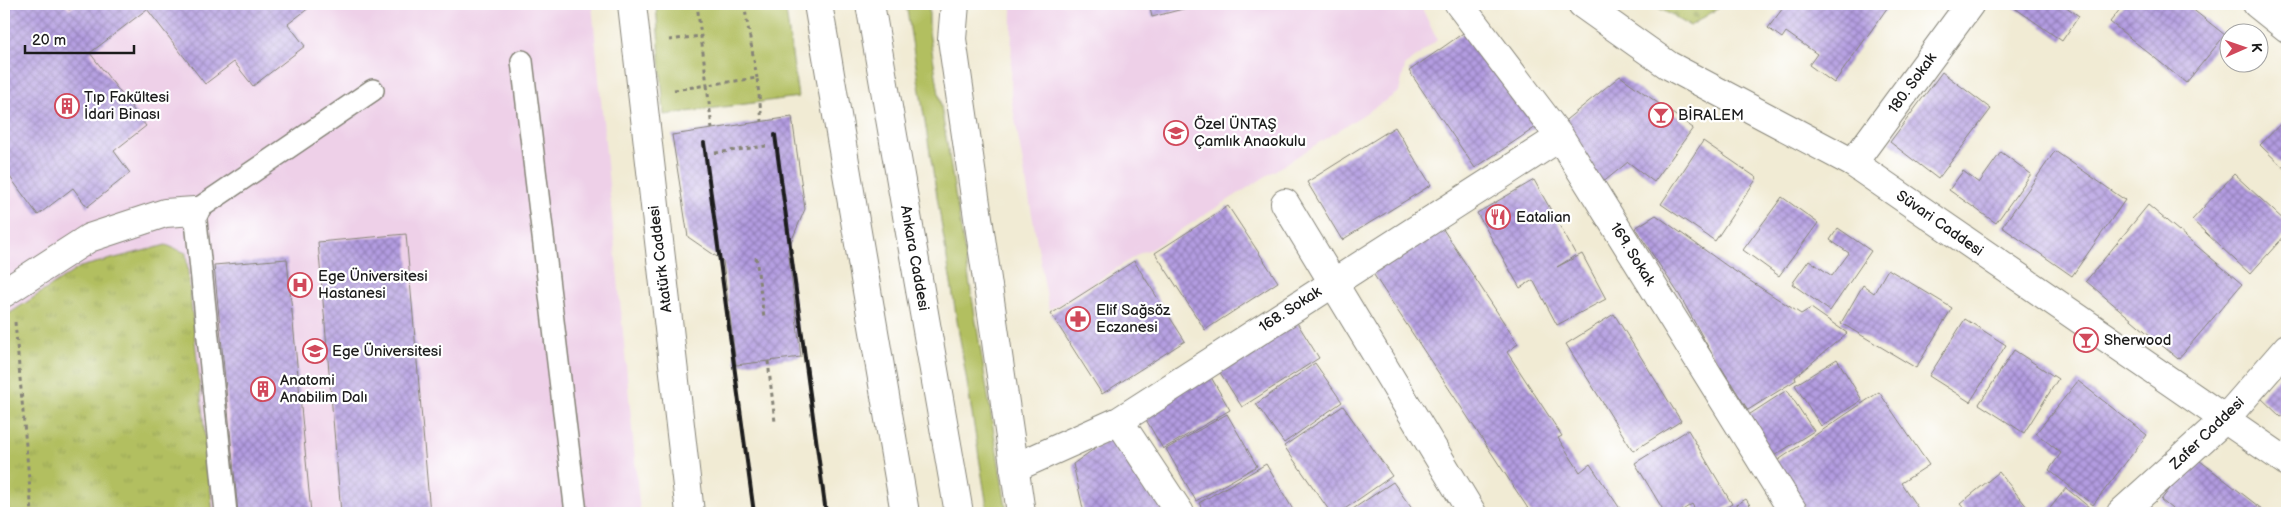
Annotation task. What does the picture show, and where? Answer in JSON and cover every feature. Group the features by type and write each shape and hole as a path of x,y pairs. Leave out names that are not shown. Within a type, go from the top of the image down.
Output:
{"main road":[{"name":"Atatürk Caddesi","path":"632,4 690,513"},
{"path":"818,4 905,513"},
{"name":"Ankara Caddesi","path":"870,4 959,513"},
{"path":"955,4 952,39 1021,513"},
{"name":"169. Sokak","path":"1459,4 1560,137 1794,513"},
{"name":"Süvari Caddesi","path":"1582,4 1668,65 1853,163 2287,462"},
{"name":"180. Sokak","path":"1853,163 1970,4"},
{"name":"168. Sokak","path":"1014,468 1119,421 1560,137"},
{"path":"1286,203 1472,513"},
{"path":"8,290 90,238 166,213 195,211"},
{"name":"Zafer Caddesi","path":"2121,513 2225,419 2287,348"},
{"path":"1119,421 1180,513"}],"lane":[{"path":"522,60 576,513"},
{"path":"226,513 195,211 374,90"}],"path":[{"path":"697,4 712,129"},
{"path":"744,4 757,78 762,121"},
{"path":"707,84 757,78"},
{"path":"715,153 766,146"},
{"path":"756,257 764,318"},
{"path":"8,290 32,513"},
{"path":"768,361 775,422"}],"shaded area":[{"name":"Ege Üniversitesi","path":"4,4 592,4 640,513 4,513"},
{"name":"Özel ÜNTAŞ Çamlık Anaokulu","path":"1012,4 1420,4 1437,40 1405,66 1399,92 1151,249 1142,252 1059,305 1049,309 1011,97"}],"green space":[{"path":"656,4 785,4 798,97 664,115"},
{"path":"906,4 929,4 929,32 1007,513 988,513"},
{"path":"1652,4 1725,4 1690,26"},
{"path":"166,245 186,253 213,513 4,513 4,317 80,267"}],"building":[{"name":"Tıp Fakültesi İdari Binası","path":"4,4 65,4 69,10 77,4 314,4 288,24 305,46 253,86 234,62 205,84 147,9 90,53 146,126 114,151 130,173 87,207 73,188 38,215 4,169"},
{"path":"1149,4 1202,4 1152,17"},
{"path":"1786,4 1890,4 1834,83 1809,65 1817,54 1786,32 1782,38 1768,28"},
{"path":"2009,4 2062,4 2079,16 2062,41"},
{"path":"2124,4 2186,4 2218,29 2218,44 2186,83 2110,22"},
{"path":"1469,29 1536,127 1475,168 1409,71"},
{"path":"1942,72 1991,109 1938,179 1890,142"},
{"path":"1620,76 1693,128 1654,182 1628,162 1601,184 1556,128"},
{"path":"792,117 805,209 788,249 801,357 736,365 723,261 688,237 672,135"},
{"path":"2287,117 2287,171 2260,145"},
{"path":"1395,127 1431,185 1342,240 1307,182"},
{"path":"1703,141 1757,178 1715,241 1661,204"},
{"path":"2055,151 2125,200 2072,276 2002,227"},
{"path":"2001,152 2031,174 1996,223 1949,190 1963,171 1979,183"},
{"path":"2234,174 2287,223 2287,233 2250,274 2192,220"},
{"path":"1534,180 1576,255 1557,267 1582,254 1606,299 1557,325 1533,280 1520,288 1477,213"},
{"path":"1782,197 1818,223 1779,276 1743,250"},
{"path":"2148,205 2242,284 2178,359 2086,281"},
{"path":"1228,206 1278,282 1205,330 1155,253"},
{"path":"1656,215 1727,266 1801,314 1811,308 1847,333 1795,377 1796,380 1748,410 1721,367 1722,372 1680,296 1635,228"},
{"path":"1437,220 1518,344 1507,352 1562,436 1558,438 1580,472 1590,464 1623,513 1531,513 1368,266"},
{"path":"1838,228 1871,251 1830,311 1792,284 1809,260 1832,276 1849,253 1830,240"},
{"path":"406,234 430,513 341,513 318,242"},
{"name":"Anatomi Anabilim Dalı","path":"287,259 311,513 238,513 214,265"},
{"path":"1134,261 1185,341 1102,394 1051,314"},
{"path":"1888,269 1952,308 1916,368 1841,323 1863,285 1874,293"},
{"path":"1614,314 1681,421 1633,451 1566,344"},
{"path":"1965,319 2006,345 1970,402 1929,376"},
{"path":"1296,321 1319,358 1242,407 1219,371"},
{"path":"2014,350 2058,379 2024,433 1979,404"},
{"path":"1837,359 1862,400 1821,426 1795,385"},
{"path":"1315,363 1342,402 1284,443 1256,404"},
{"path":"2287,368 2287,413 2281,417 2260,397"},
{"path":"1208,372 1230,410 1163,449 1141,411"},
{"path":"2078,381 2147,435 2093,505 2049,470 2061,453 2036,433"},
{"path":"1787,390 1814,431 1772,457 1747,416"},
{"path":"1879,392 1929,465 1901,483 1921,513 1808,513 1774,463"},
{"path":"1343,406 1392,476 1339,513 1331,513 1284,446"},
{"path":"1227,414 1257,466 1196,501 1166,449"},
{"path":"1688,430 1732,504 1717,513 1697,513 1692,504 1678,513 1665,513 1635,463"},
{"path":"1112,436 1166,513 1084,513 1073,464"},
{"path":"2195,457 2267,513 2177,513 2161,500"},
{"path":"1266,464 1295,513 1205,513 1199,503"},
{"path":"1999,472 2032,513 1968,513 1960,504"},
{"path":"1393,482 1415,513 1347,513"},
{"path":"2066,488 2090,508 2085,513 2050,513 2048,511"},
{"path":"1746,499 1755,513 1722,513"}],"railway":[{"path":"775,135 826,513"},
{"path":"704,143 754,513"}],"place":[{"name":"Tıp Fakültesi İdari Binası","path":"67,106"},
{"name":"BİRALEM","path":"1661,115"},
{"name":"Özel ÜNTAŞ Çamlık Anaokulu","path":"1176,133"},
{"name":"Eatalian","path":"1498,217"},
{"name":"Ege Üniversitesi Hastanesi","path":"300,285"},
{"name":"Elif Sağsöz Eczanesi","path":"1078,319"},
{"name":"Sherwood","path":"2086,340"},
{"name":"Ege Üniversitesi","path":"315,351"},
{"name":"Anatomi Anabilim Dalı","path":"263,389"}]}
